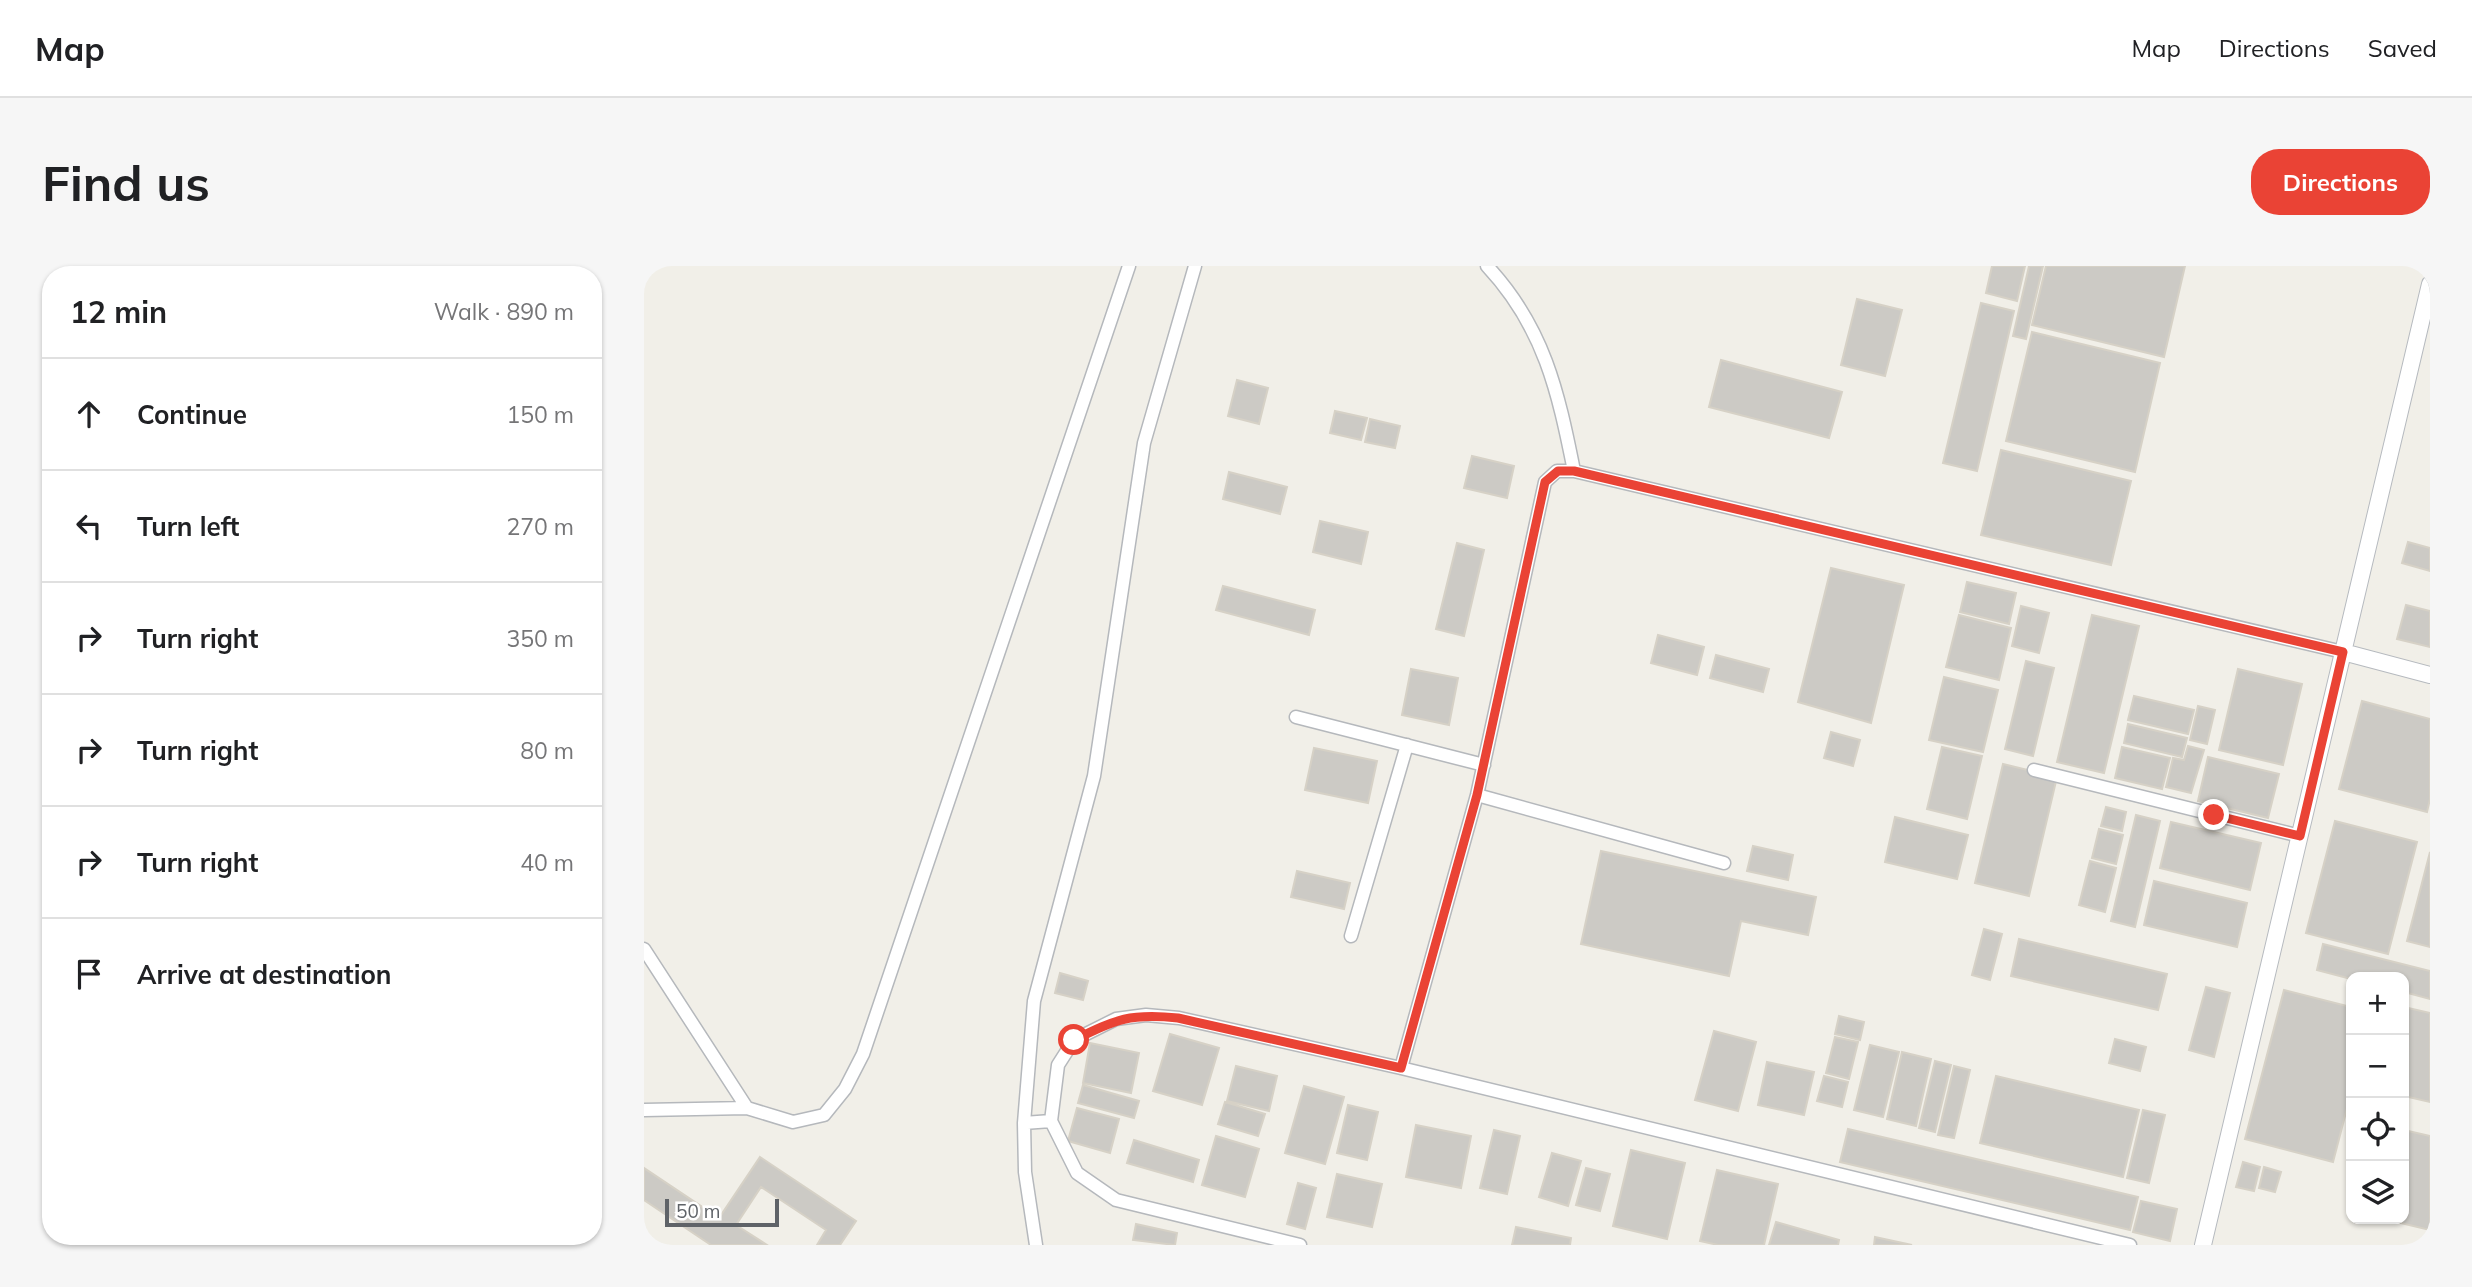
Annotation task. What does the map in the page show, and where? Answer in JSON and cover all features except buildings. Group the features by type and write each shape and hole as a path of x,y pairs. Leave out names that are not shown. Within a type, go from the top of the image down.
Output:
{"street":[{"path":"644,1110 747,1108 793,1122 824,1115 845,1089 863,1054 1129,266"},
{"path":"1036,1245 1026,1172 1024,1123 1034,1001 1094,776 1144,443 1195,266"},
{"path":"1487,266 1507,287 1547,357 1561,404 1574,471"},
{"path":"2203,1245 2430,284"},
{"path":"1401,1068 1485,765 1545,482 1558,471 1574,471 2343,652 2430,675"},
{"path":"1296,717 1485,765"},
{"path":"1351,936 1407,745"},
{"path":"2034,770 2300,836"},
{"path":"1477,795 1724,863"},
{"path":"644,949 747,1108"},
{"path":"1300,1245 1116,1200 1077,1173 1051,1121 1058,1065 1074,1040 1116,1019 1146,1015 1178,1018 1401,1068 2130,1245"},
{"path":"1024,1123 1051,1121"}],"route":[{"path":"1074,1040 1116,1019 1146,1015 1178,1018 1401,1068 1485,765 1545,482 1558,471 1574,471 1879,545 2343,652 2300,836 2214,815"}]}
